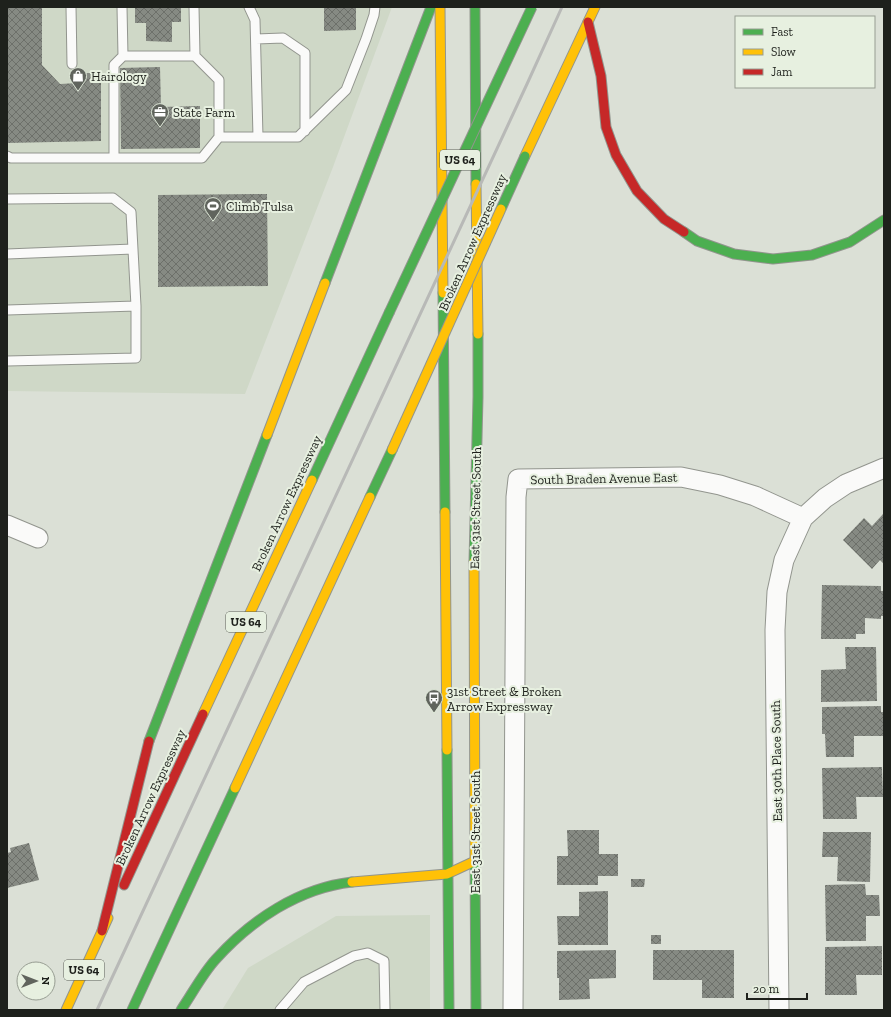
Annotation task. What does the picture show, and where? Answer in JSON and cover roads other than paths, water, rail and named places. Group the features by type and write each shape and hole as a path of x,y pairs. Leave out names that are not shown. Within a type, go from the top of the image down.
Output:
{"main road":[{"path":"102,931 149,741 431,7"},
{"path":"440,7 448,692 449,1010"},
{"name":"East 31st Street South","path":"475,7 478,397 474,553 476,1010"},
{"name":"Broken Arrow Expressway","path":"66,1010 532,7"},
{"name":"Broken Arrow Expressway","path":"132,1010 392,450 525,156 595,7"},
{"path":"588,22 602,84 606,126 617,156 630,182 649,205 672,225 694,240 720,251 744,257 770,259 797,258 826,252 855,240 884,220"},
{"path":"181,1010 216,960 244,932 266,915 290,901 319,889 346,883 448,874 475,861"}],"street":[{"path":"803,518 825,498 846,484 884,468"},
{"name":"South Braden Avenue East","path":"513,1010 516,497 518,479 681,477 720,485 755,496 803,518"},
{"name":"East 30th Place South","path":"779,1010 775,630 777,592 784,560 803,518"},
{"path":"7,525 38,538"}],"lane":[{"path":"72,7 72,64"},
{"path":"122,7 123,56"},
{"path":"7,156 11,158 202,158 219,137 219,80 195,56 194,7"},
{"path":"249,7 255,20 258,137"},
{"path":"219,137 298,137 346,90 366,39 374,15 374,7"},
{"path":"256,39 283,38 305,53 305,130"},
{"path":"114,158 114,65 123,56 195,56"},
{"path":"7,199 112,198 131,212 136,306 136,358 7,360"},
{"path":"7,254 133,249"},
{"path":"7,310 136,306"},
{"path":"280,1010 304,982 354,956 368,953 384,961 385,1010"}],"railway":[{"path":"97,1010 562,7"}],"place":[{"name":"Hairology","path":"78,91"},
{"name":"State Farm","path":"160,127"},
{"name":"Climb Tulsa","path":"213,221"},
{"name":"31st Street & Broken Arrow Expressway","path":"434,713"}]}
